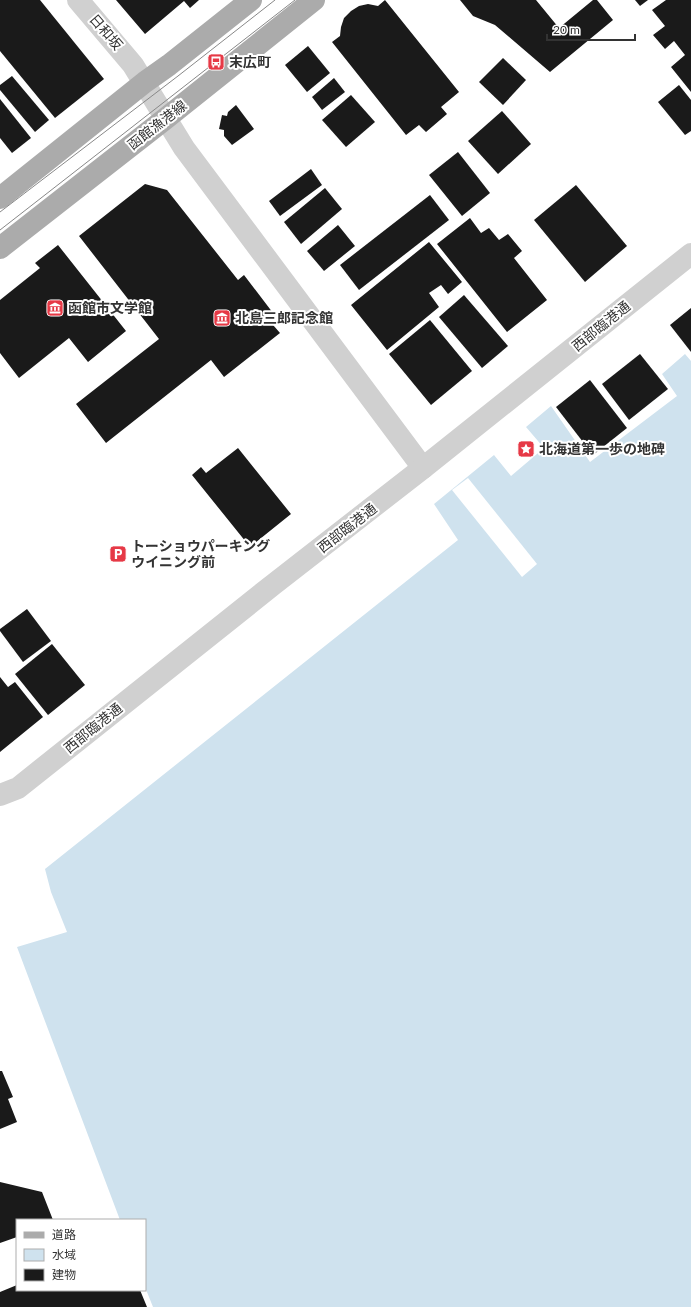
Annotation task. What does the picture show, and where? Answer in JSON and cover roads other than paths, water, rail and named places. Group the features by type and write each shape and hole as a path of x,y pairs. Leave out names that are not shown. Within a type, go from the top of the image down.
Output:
{"main road":[{"path":"0,198 139,74 169,65 251,0"},
{"name":"函館漁港線","path":"0,248 314,0"}],"street":[{"name":"日和坂","path":"78,0 139,74 165,119 188,154 424,468"},
{"name":"西部臨港通","path":"0,795 18,788 274,584 424,468 691,254"}],"water":[{"path":"685,354 691,361 691,1307 153,1307 146,1290 146,1219 120,1219 17,947 67,932 51,892 45,869 458,540 434,504 494,455 511,476 544,448 526,427 551,406 590,462 677,396 662,374"}],"tram line":[{"path":"0,212 275,0"},
{"path":"0,230 295,0"}],"place":[{"name":"末広町","path":"216,62"},
{"name":"函館市文学館","path":"55,308"},
{"name":"北島三郎記念館","path":"222,318"},
{"name":"北海道第一歩の地碑","path":"526,449"},
{"name":"トーショウパーキング ウイニング前","path":"118,554"}]}
